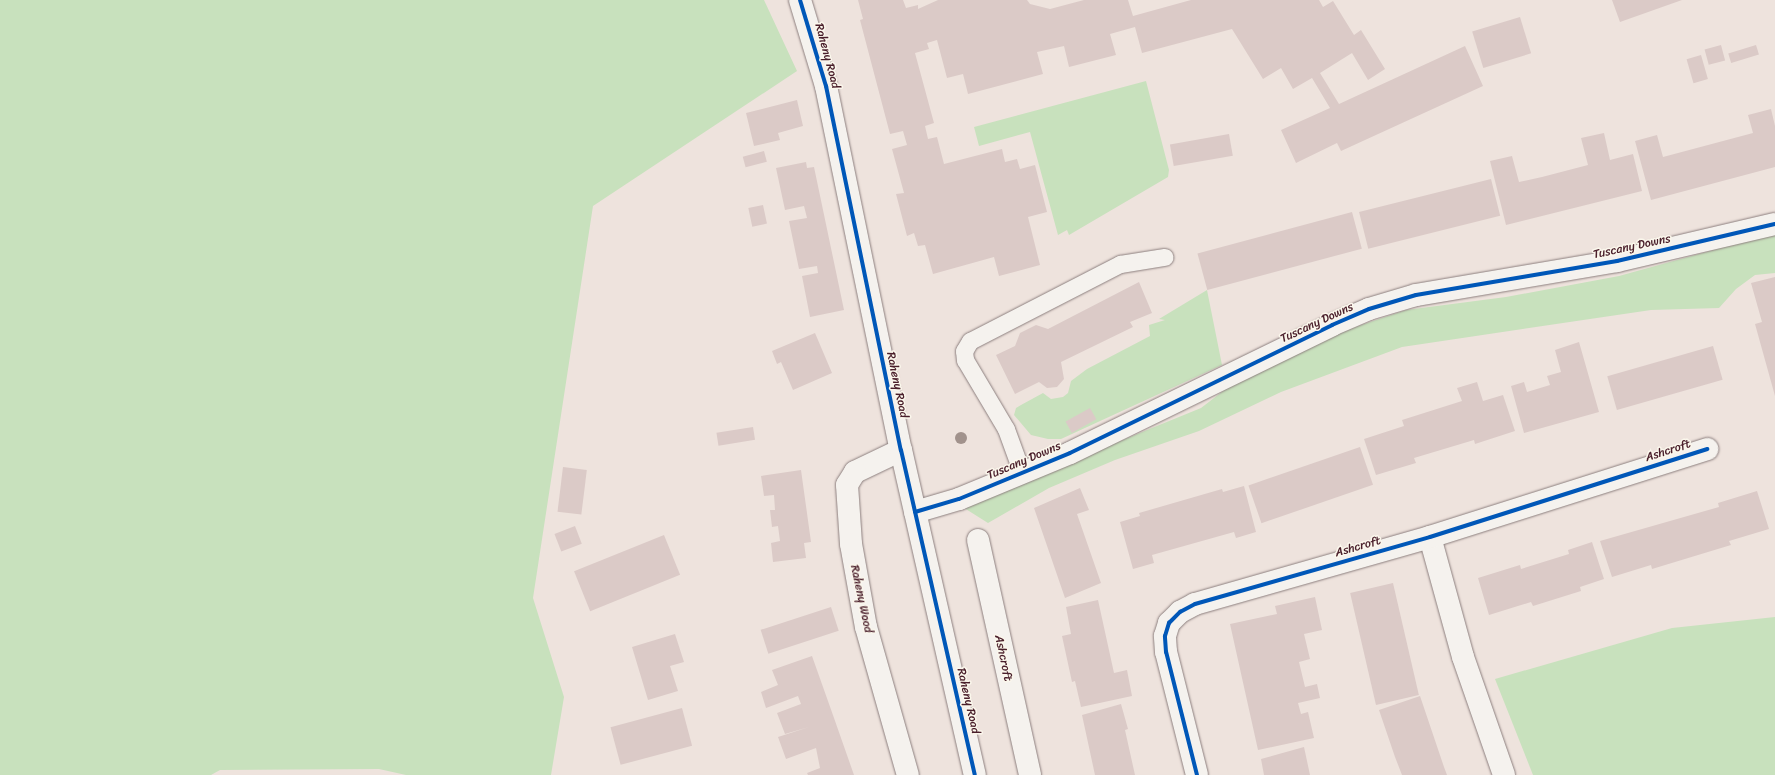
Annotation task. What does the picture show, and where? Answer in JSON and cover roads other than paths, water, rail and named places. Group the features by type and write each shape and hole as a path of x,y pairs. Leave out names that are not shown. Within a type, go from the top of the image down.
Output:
{"street":[{"name":"Raheny Road","path":"800,0 826,86 901,450 975,775"},
{"name":"Tuscany Downs","path":"915,512 959,499 1070,453 1332,325 1369,309 1416,295 1617,261 1775,224"},
{"name":"Ashcroft","path":"1197,775 1166,652 1165,636 1169,624 1180,612 1194,604 1430,537 1706,449"},
{"name":"Raheny Wood","path":"901,450 855,472 847,485 851,544 863,612 908,775"},
{"path":"1430,537 1463,657 1504,775"},
{"name":"Ashcroft","path":"978,540 1030,775"}],"lane":[{"path":"1022,473 1006,429 965,360 964,350 970,341 1120,264 1164,258"}]}
